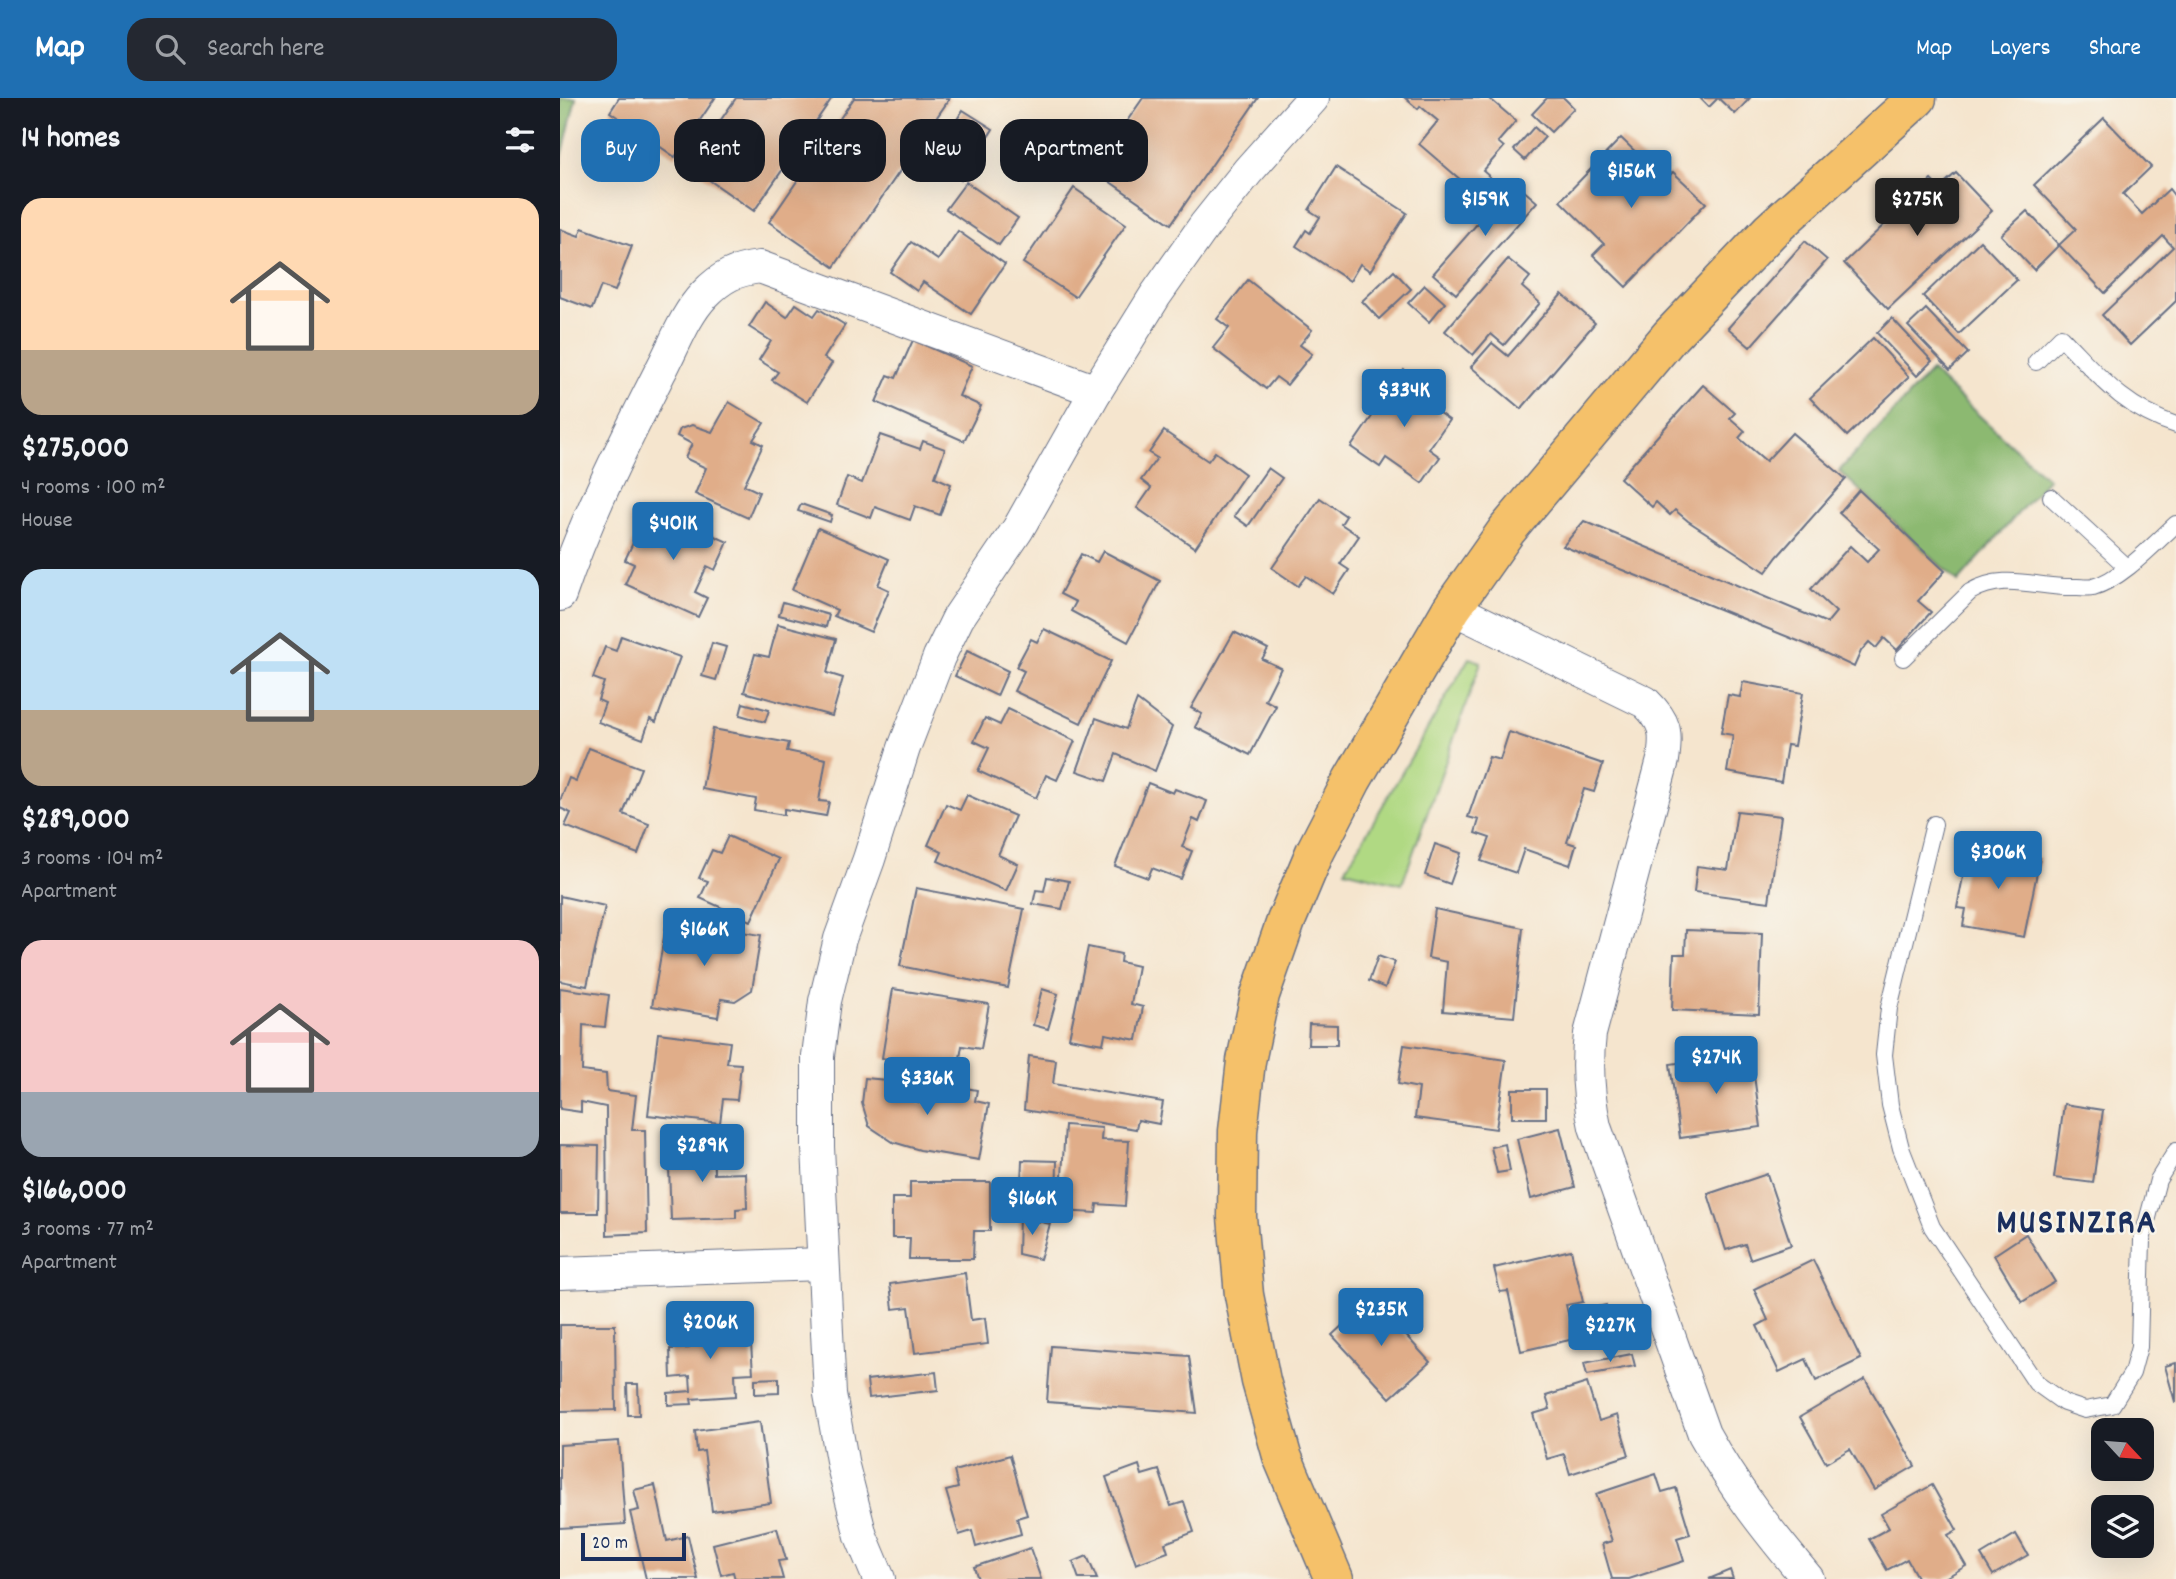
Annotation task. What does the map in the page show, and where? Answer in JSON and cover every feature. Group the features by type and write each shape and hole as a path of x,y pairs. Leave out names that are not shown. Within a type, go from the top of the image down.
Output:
{"main road":[{"path":"1334,1579 1282,1456 1261,1381 1244,1295 1237,1217 1238,1143 1246,1061 1260,995 1286,921 1315,852 1352,780 1452,608 1507,530 1670,336 1770,231 1917,98"}],"street":[{"path":"879,1579 861,1536 843,1466 830,1394 818,1147 818,1056 825,1001 840,939 904,748 939,657 958,618 1018,529 1096,391 1155,296 1205,225 1248,171 1313,98"},
{"path":"560,595 576,549 607,477 686,322 703,296 721,280 738,270 760,267 1096,391"},
{"path":"1452,608 1645,702 1660,717 1666,737 1663,760 1590,1034 1588,1097 1595,1128 1704,1434 1728,1476 1758,1518 1808,1579"},
{"path":"560,1273 823,1265"}],"lane":[{"path":"2036,362 2061,337 2123,400 2155,418 2176,425"},
{"path":"2052,497 2127,567"},
{"path":"1903,659 1970,592 1983,584 2000,581 2059,588 2093,587 2119,574 2176,524"},
{"path":"1934,824 1889,1008 1884,1055 1890,1105 1901,1148 1932,1227 2036,1383 2064,1403 2085,1410 2112,1405 2132,1373 2139,1347 2143,1240 2158,1180 2176,1151"}],"green space":[{"path":"560,98 576,98 560,165"},
{"path":"1931,371 2048,479 1958,582 1839,471"},
{"path":"1469,658 1481,662 1402,884 1345,870"}],"building":[{"path":"619,98 715,98 701,119 674,119 674,156 660,147 660,119 620,119 610,112"},
{"path":"736,98 832,98 818,119 779,119 779,175 754,211 712,182 765,182 765,119 721,119"},
{"path":"854,98 950,98 936,119 900,119 900,171 834,267 769,222 796,182 886,182 886,119 840,119"},
{"path":"1143,98 1258,98 1171,224 1110,182 1148,182 1148,119 1128,119"},
{"path":"1405,98 1489,98 1516,121 1498,142 1504,147 1483,171 1490,177 1476,193 1419,144 1438,121"},
{"path":"1547,98 1564,98 1574,108 1551,132 1532,114"},
{"path":"1700,98 1718,98 1709,107"},
{"path":"1718,98 1750,98 1735,114"},
{"path":"963,110 977,119 957,119"},
{"path":"2104,118 2151,167 2123,194 2142,214 2169,189 2176,198 2176,301 2130,345 2102,315 2173,247 2163,236 2105,293 2059,245 2076,229 2034,185"},
{"path":"986,125 993,129 986,140"},
{"path":"1534,127 1545,137 1525,160 1514,150"},
{"path":"1621,138 1665,180 1673,172 1706,203 1626,287 1593,255 1604,244 1560,201"},
{"path":"1336,167 1407,213 1370,271 1360,264 1350,281 1296,246 1306,230 1310,233 1320,217 1309,210"},
{"path":"1956,173 1992,211 1888,309 1844,263 1931,180 1939,188"},
{"path":"966,182 1018,218 999,245 946,209"},
{"path":"1514,182 1537,202 1456,294 1433,274"},
{"path":"1074,188 1126,224 1075,297 1023,263"},
{"path":"2027,211 2059,245 2034,270 2001,235"},
{"path":"582,228 632,246 615,291 601,286 592,309 560,297 560,229 579,236"},
{"path":"958,231 1005,264 971,314 923,282 917,291 890,272 911,242 938,260"},
{"path":"1805,241 1827,260 1750,347 1728,328"},
{"path":"1980,241 2017,280 1959,334 1923,296"},
{"path":"1508,259 1530,277 1522,287 1540,303 1504,345 1491,334 1473,355 1445,331"},
{"path":"1394,271 1411,289 1379,319 1362,301"},
{"path":"1248,280 1312,330 1300,345 1312,354 1287,385 1276,377 1266,389 1213,348 1229,328 1217,319"},
{"path":"1425,285 1445,303 1429,322 1408,303"},
{"path":"1562,294 1595,323 1521,409 1471,367 1492,343 1508,356"},
{"path":"765,302 787,317 796,304 814,316 819,309 845,325 824,358 832,363 807,402 772,380 778,372 759,360 771,341 749,327"},
{"path":"1926,309 1968,353 1950,370 1908,326"},
{"path":"1892,318 1932,361 1917,376 1877,333"},
{"path":"1873,338 1909,377 1847,436 1810,398"},
{"path":"913,340 972,366 959,396 981,406 964,441 876,402 888,375 896,378"},
{"path":"1404,370 1433,391 1425,403 1449,420 1429,449 1440,457 1422,483 1386,458 1380,467 1351,447"},
{"path":"1703,385 1735,413 1730,418 1745,431 1739,438 1766,461 1792,433 1846,479 1766,572 1675,510 1670,515 1656,502 1652,507 1620,478"},
{"path":"729,402 764,423 753,440 763,445 744,485 759,492 748,518 695,494 706,468 685,458 692,444 677,436 680,429 692,425 712,432"},
{"path":"1164,431 1208,461 1215,452 1245,474 1195,548 1137,508 1151,488 1141,480 1157,458 1149,453"},
{"path":"880,435 920,449 923,441 945,449 935,477 951,484 940,515 915,506 910,520 875,507 871,518 837,505 847,477 862,483"},
{"path":"1268,468 1282,478 1248,526 1234,516"},
{"path":"1859,490 1945,571 1918,601 1931,612 1897,650 1884,638 1876,648 1869,642 1861,651 1854,667 1808,645 1563,546 1584,521 1827,623 1836,612 1811,589 1850,546 1867,562 1879,549 1839,513"},
{"path":"1320,498 1346,516 1341,524 1359,536 1340,564 1349,570 1333,594 1306,576 1298,586 1272,568"},
{"path":"801,504 832,515 830,522 798,511"},
{"path":"656,510 728,542 715,570 707,566 695,592 707,598 698,617 625,584 634,564 625,560 637,534 644,538"},
{"path":"818,528 889,559 878,585 889,590 871,632 834,616 837,610 792,590"},
{"path":"1103,551 1160,581 1128,642 1071,611 1076,602 1060,594 1081,554 1097,562"},
{"path":"783,602 829,615 826,627 779,615"},
{"path":"778,624 836,639 827,673 843,678 832,716 744,692 755,654 769,657"},
{"path":"1044,629 1111,661 1081,723 1014,691 1024,671 1016,667 1031,639 1037,642"},
{"path":"1234,632 1268,649 1262,659 1281,668 1265,700 1276,706 1250,755 1195,727 1202,714 1191,708"},
{"path":"621,636 680,657 656,722 650,719 643,739 598,722 605,703 598,700 604,682 593,678 605,647 616,651"},
{"path":"712,643 726,647 716,680 702,676"},
{"path":"967,651 1008,671 997,696 955,676"},
{"path":"1743,682 1803,693 1794,746 1787,745 1781,782 1727,772 1733,735 1721,733 1728,695 1740,697"},
{"path":"1137,700 1172,727 1155,771 1116,754 1106,781 1077,771 1096,718 1126,729"},
{"path":"743,703 769,710 765,722 740,715"},
{"path":"1008,709 1075,741 1057,780 1046,775 1036,798 978,771 989,748 974,741 985,718 1000,725"},
{"path":"713,729 789,743 787,751 826,759 819,801 829,802 826,816 784,809 784,815 754,810 756,799 702,789"},
{"path":"1509,732 1603,764 1594,792 1584,789 1567,842 1576,845 1570,865 1524,849 1516,873 1481,861 1490,838 1475,833 1479,820 1468,817 1489,757 1500,760"},
{"path":"589,748 641,768 623,814 649,824 638,854 565,826 571,813 560,808 560,801 569,778 576,781"},
{"path":"1148,783 1173,793 1175,789 1207,801 1199,822 1193,819 1182,847 1192,851 1181,879 1152,868 1148,878 1115,866"},
{"path":"967,795 1015,816 998,855 1018,864 1006,891 938,861 942,852 928,845 946,804 960,810"},
{"path":"1737,811 1781,816 1769,902 1694,892 1697,866 1728,870"},
{"path":"728,836 779,859 751,921 700,898 708,881 699,878 712,850 720,853"},
{"path":"1435,844 1461,853 1450,884 1425,875"},
{"path":"1978,846 2040,858 2024,937 1963,926 1966,909 1957,908 1966,861 1975,863"},
{"path":"1047,877 1069,881 1062,909 1033,904 1036,890 1044,891"},
{"path":"916,888 1024,909 1008,988 900,966"},
{"path":"560,896 605,906 587,986 560,981"},
{"path":"1435,909 1523,928 1514,1017 1443,1011 1447,962 1428,958"},
{"path":"667,920 761,935 752,990 735,1001 721,999 718,1017 652,1006"},
{"path":"1686,930 1762,933 1759,1014 1672,1010 1674,954 1685,954"},
{"path":"1088,947 1121,954 1120,962 1138,966 1131,1004 1143,1007 1137,1040 1105,1034 1103,1044 1069,1038"},
{"path":"1378,956 1395,962 1385,988 1369,981"},
{"path":"560,988 609,995 605,1027 583,1025 582,1071 606,1074 607,1091 636,1095 632,1130 645,1130 647,1233 607,1235 606,1107 581,1102 581,1112 560,1109"},
{"path":"893,989 989,1004 981,1049 962,1046 958,1070 882,1058"},
{"path":"1042,989 1058,994 1048,1029 1033,1025"},
{"path":"1309,1024 1337,1025 1337,1045 1308,1045"},
{"path":"658,1033 730,1042 727,1063 741,1064 737,1100 723,1099 720,1123 648,1115"},
{"path":"1404,1045 1506,1060 1496,1129 1415,1118 1419,1088 1398,1084"},
{"path":"1751,1053 1761,1127 1680,1138 1670,1064"},
{"path":"1029,1056 1056,1060 1053,1084 1163,1102 1159,1124 1138,1120 1136,1129 1024,1110"},
{"path":"865,1078 920,1083 918,1102 928,1105 932,1082 977,1090 975,1101 989,1104 979,1160 920,1150 893,1142 869,1126 862,1103"},
{"path":"1512,1089 1546,1089 1546,1118 1512,1118"},
{"path":"2064,1104 2103,1110 2093,1183 2054,1178"},
{"path":"1065,1125 1102,1128 1101,1140 1129,1141 1125,1206 1097,1204 1096,1213 1060,1211"},
{"path":"1560,1128 1575,1187 1531,1199 1517,1139"},
{"path":"713,1140 714,1174 746,1173 747,1208 736,1209 736,1218 671,1220 668,1141"},
{"path":"1505,1144 1510,1171 1497,1173 1491,1147"},
{"path":"560,1145 599,1146 598,1213 560,1213"},
{"path":"1022,1160 1057,1161 1056,1208 1020,1208"},
{"path":"1767,1174 1791,1245 1750,1259 1745,1244 1726,1250 1708,1194"},
{"path":"910,1182 990,1182 990,1231 974,1231 973,1259 909,1259 910,1238 892,1238 892,1198 910,1198"},
{"path":"1019,1217 1050,1224 1040,1259 1018,1254"},
{"path":"2026,1234 2055,1282 2022,1302 1994,1255"},
{"path":"1571,1250 1583,1302 1566,1305 1574,1339 1521,1351 1508,1291 1500,1292 1494,1268"},
{"path":"1813,1260 1861,1359 1816,1381 1806,1359 1779,1372 1757,1326 1768,1320 1754,1289"},
{"path":"965,1273 971,1320 985,1318 988,1344 915,1353 909,1307 893,1309 890,1284"},
{"path":"1372,1298 1430,1362 1390,1398 1332,1335"},
{"path":"1606,1305 1612,1335 1595,1338 1588,1309"},
{"path":"732,1316 734,1345 751,1344 753,1373 735,1374 736,1396 691,1399 692,1404 668,1405 668,1393 691,1391 690,1376 671,1378 670,1349 689,1348 687,1319"},
{"path":"560,1325 615,1325 616,1410 560,1411"},
{"path":"1051,1346 1189,1356 1197,1413 1047,1402"},
{"path":"1632,1354 1635,1366 1587,1375 1584,1363"},
{"path":"2176,1363 2176,1402 2175,1402 2165,1366"},
{"path":"936,1372 938,1390 869,1398 867,1380"},
{"path":"779,1378 779,1393 755,1394 755,1379"},
{"path":"1865,1379 1915,1466 1874,1490 1850,1449 1826,1463 1800,1417"},
{"path":"1587,1383 1599,1421 1617,1415 1629,1455 1570,1474 1564,1454 1547,1459 1533,1414 1550,1409 1546,1396"},
{"path":"627,1384 638,1384 639,1415 628,1415"},
{"path":"760,1422 771,1503 712,1511 704,1451 697,1452 695,1431"},
{"path":"619,1441 625,1524 560,1528 560,1445"},
{"path":"1010,1455 1027,1515 1017,1518 1021,1534 976,1547 972,1531 959,1535 946,1491 958,1488 954,1471"},
{"path":"1139,1465 1142,1475 1159,1470 1171,1506 1184,1502 1194,1532 1165,1543 1168,1552 1136,1564 1106,1477"},
{"path":"1656,1474 1662,1492 1676,1488 1690,1534 1677,1538 1684,1561 1629,1579 1612,1579 1602,1544 1612,1541 1596,1494"},
{"path":"655,1485 667,1541 688,1536 698,1579 646,1579 630,1512 639,1510 634,1490"},
{"path":"1932,1485 1957,1530 1948,1535 1966,1566 1943,1579 1918,1579 1907,1559 1887,1570 1869,1539 1889,1528 1881,1514"},
{"path":"777,1528 786,1560 778,1561 783,1579 735,1579 733,1572 721,1575 713,1544"},
{"path":"2016,1534 2028,1555 1993,1575 1981,1555"},
{"path":"1030,1548 1041,1579 978,1579 974,1567"},
{"path":"1087,1556 1097,1579 1079,1579 1073,1562"},
{"path":"1730,1570 1733,1579 1709,1579"}],"district":[{"name":"MUSINZIRA","path":"2077,1225"}]}
